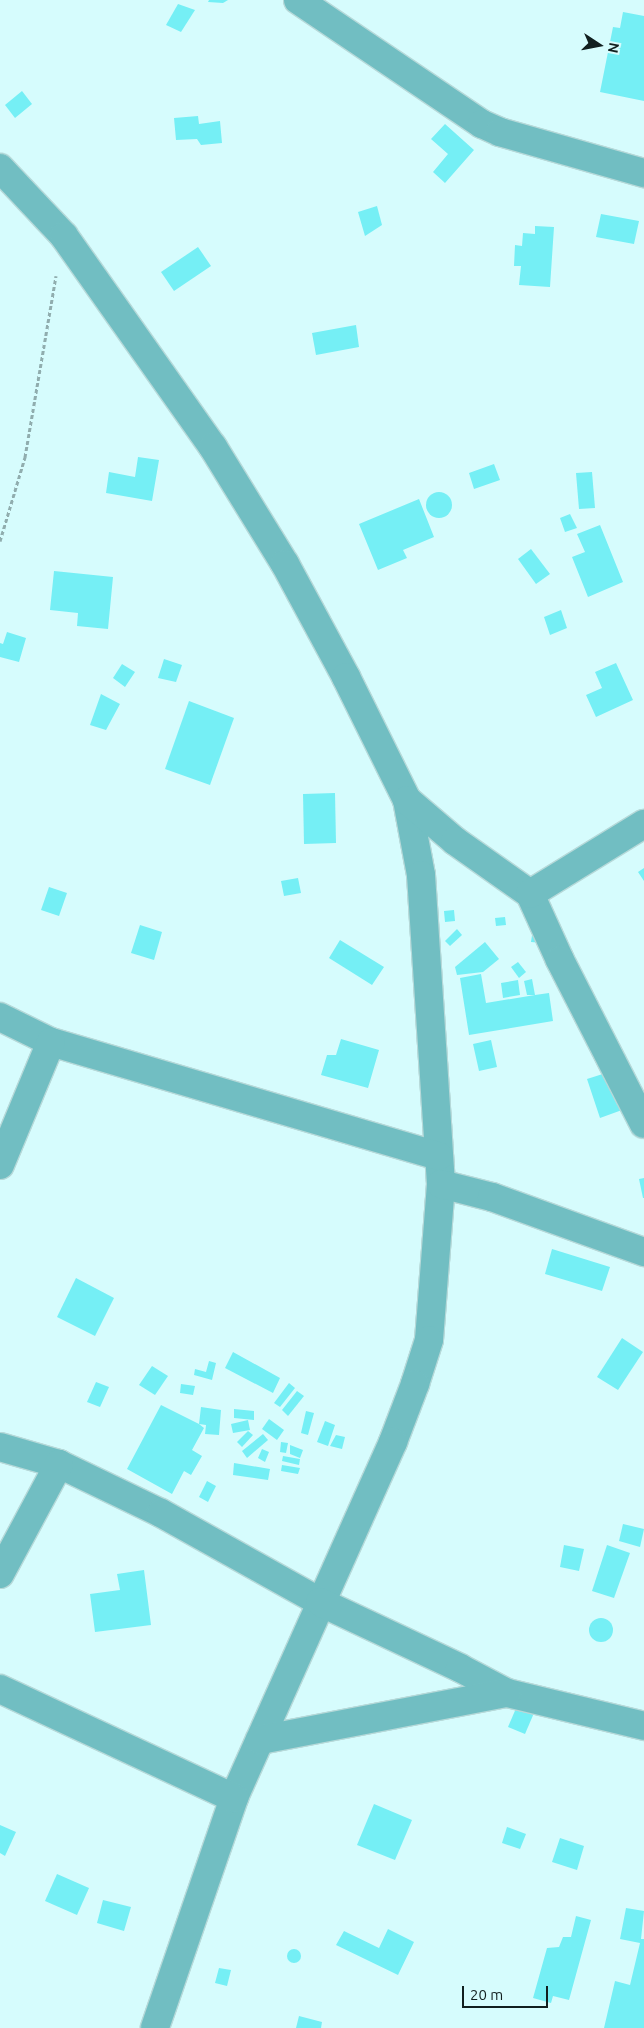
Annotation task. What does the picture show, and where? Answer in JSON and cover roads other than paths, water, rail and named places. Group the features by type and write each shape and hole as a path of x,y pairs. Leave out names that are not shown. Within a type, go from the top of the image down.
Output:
{"street":[{"path":"298,0 482,124 500,132 644,173"},
{"path":"0,168 64,236 212,447 285,564 346,677 407,800 421,875 441,1184 429,1340 415,1384 392,1442 234,1798 155,2028"},
{"path":"407,800 456,841 530,894 569,977 644,1124"},
{"path":"530,894 644,824"},
{"path":"0,1018 51,1042 439,1156"},
{"path":"0,1165 51,1042"},
{"path":"441,1184 492,1197 644,1252"},
{"path":"0,1447 59,1464 161,1513 320,1602 460,1668 507,1693 644,1726"},
{"path":"0,1574 59,1464"},
{"path":"0,1689 234,1798"},
{"path":"260,1740 507,1693"}]}
